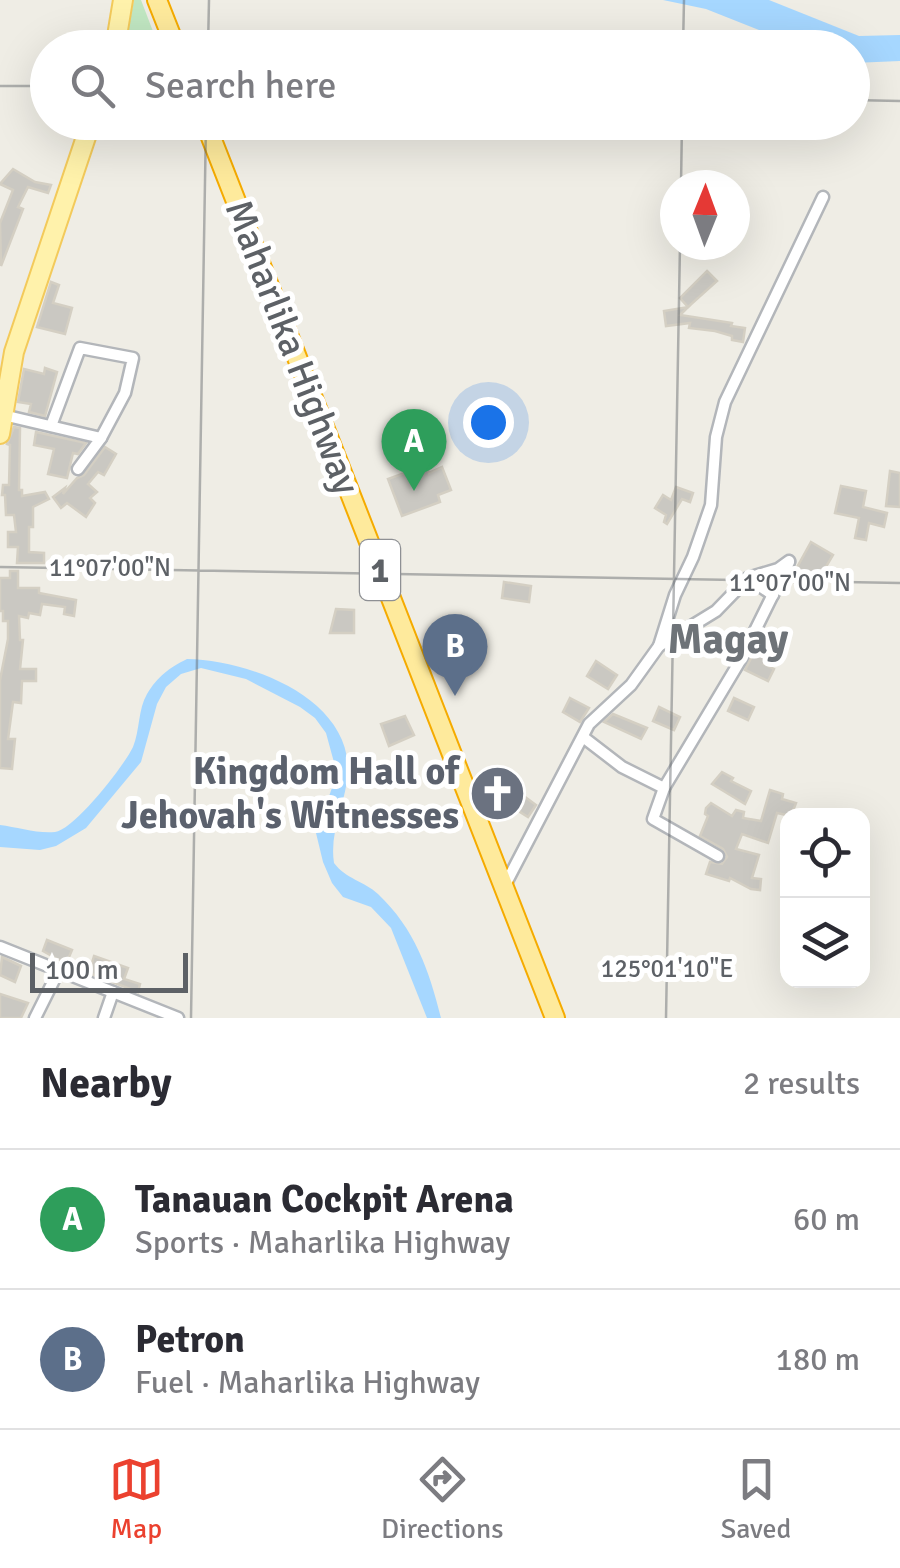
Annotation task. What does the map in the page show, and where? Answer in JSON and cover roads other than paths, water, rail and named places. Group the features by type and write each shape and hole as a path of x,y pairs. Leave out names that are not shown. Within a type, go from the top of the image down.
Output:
{"highway":[{"path":"156,0 168,30"},
{"name":"Maharlika Highway","path":"212,140 555,1018"}],"main road":[{"path":"118,30 123,0"},
{"path":"1,424 28,307 85,140"}],"street":[{"path":"504,888 589,724 631,685 659,646 674,595 693,557 711,505 716,436 725,402 823,197"},
{"path":"51,426 80,348 133,358 125,393 101,438 78,469"},
{"path":"1,424 51,426 101,438"},
{"path":"659,646 716,611 748,578 778,569 789,561 740,662 664,788 654,819 718,856"},
{"path":"748,578 774,596"},
{"path":"582,737 622,767 664,788"},
{"path":"0,947 178,1018"},
{"path":"35,1018 59,970"},
{"path":"104,1018 113,992"}],"water":[{"path":"663,0 769,0 844,30 759,30 706,9"},
{"path":"900,35 900,61 870,62 870,36"},
{"path":"187,659 212,661 265,675 314,704 332,723 344,746 348,772 334,840 334,863 378,894 402,921 426,967 441,1018 427,1018 391,928 371,907 343,897 323,862 316,833 333,785 335,766 326,733 300,707 246,679 201,668 181,674 166,687 157,704 141,762 86,828 56,846 40,850 0,847 0,825 55,832 86,809 133,747 142,706 151,688 164,673"}],"place":[{"name":"Tanauan Cockpit Arena","path":"414,491"},
{"name":"Petron","path":"455,696"},
{"name":"Kingdom Hall of Jehovah's Witnesses","path":"498,793"}],"district":[{"name":"Magay","path":"728,638"}]}
